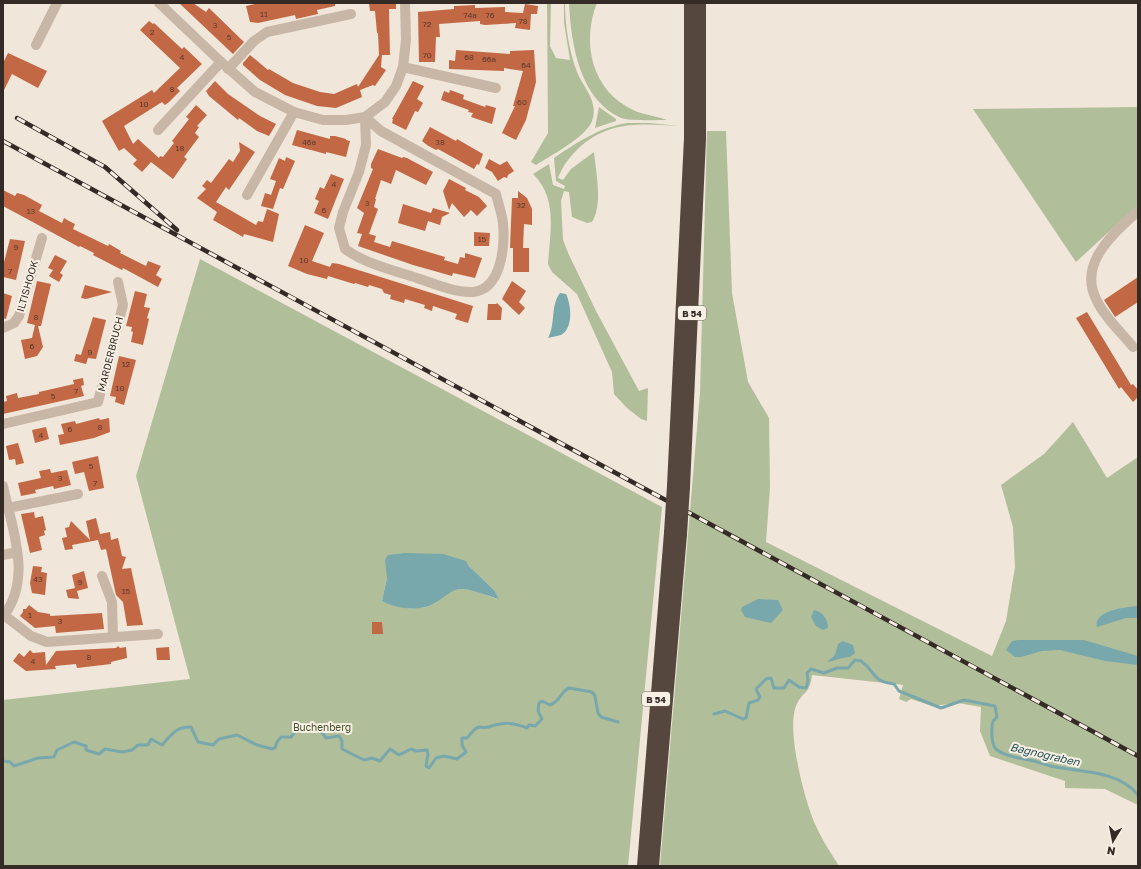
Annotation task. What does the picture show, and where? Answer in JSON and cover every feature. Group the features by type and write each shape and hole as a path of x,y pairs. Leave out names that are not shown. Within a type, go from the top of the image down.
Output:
{"highway":[{"name":"B 54","path":"690,3 696,95"},
{"name":"B 54","path":"653,866 678,487 700,3"},
{"name":"B 54","path":"643,866 675,534"}],"street":[{"path":"36,45 57,3"},
{"path":"159,3 224,66 255,92 294,112 323,120 346,120 365,117 385,102 396,86 402,67 406,40 405,3"},
{"path":"158,130 224,66 267,32 351,14"},
{"path":"402,67 496,88"},
{"path":"247,195 294,112"},
{"path":"365,117 381,131 496,194 503,223 502,254 498,272 491,284 474,292 454,290 370,263 345,249 339,228 343,212 359,172 366,145 365,117"},
{"path":"1134,348 1097,303 1092,290 1091,278 1092,265 1106,242 1138,211"},
{"name":"ILTISHOOK","path":"3,328 14,323 19,316 42,238"},
{"name":"MARDERBRUCH","path":"3,424 98,402 123,305 118,282"},
{"path":"3,486 20,566 18,589 4,616 31,636 47,642 158,634"},
{"path":"8,508 78,494"},
{"path":"3,555 17,552"},
{"path":"102,576 112,602 113,637"}],"green space":[{"path":"547,3 551,3 550,46 556,58 570,60 564,23 565,3 567,29 574,64 592,101 594,112 590,124 582,135 536,165 531,162 548,133"},
{"path":"569,3 597,3 592,18 590,34 591,49 599,78 608,91 619,102 633,110 667,120 636,120 621,118 607,109 595,98 580,68 575,52"},
{"path":"599,107 616,119 616,121 595,128"},
{"path":"1138,107 1138,205 1076,262 973,109"},
{"path":"627,123 649,123 680,126 640,125 616,128 604,132 592,138 577,149 565,165 558,178 563,180 571,169 594,152 598,188 595,215 592,222 587,223 572,217 569,192 564,191 561,201 563,240 596,311 639,391 648,388 647,421 641,419 627,408 614,394 612,372 577,294 552,272 548,264 551,216 546,194 541,183 533,174 549,164 553,185 564,189 565,186 556,181 554,158 597,132"},
{"path":"707,131 726,131 732,293 748,382 769,418 770,487 766,542 992,656 1006,621 1015,567 1013,527 1001,485 1044,454 1073,422 1107,478 1138,457 1138,805 1105,789 1065,788 1065,781 990,756 980,731 981,707 958,703 932,706 911,699 906,702 899,699 903,685 812,675 808,690 798,701 796,706 793,732 795,748 802,784 816,826 839,866 660,866 700,393"},
{"name":"Buchenberg","path":"200,259 662,507 628,866 3,866 3,700 190,679 136,476","holes":["468,565 494,590 498,599 471,590 458,589 435,603 422,608 401,607 382,601 387,578"]}],"water":[{"path":"560,293 566,294 568,298 570,322 565,332 561,335 548,338 552,327 555,304"},
{"path":"405,553 443,554 466,561 468,565 494,590 499,599 472,591 459,589 423,608 401,608 388,604 382,601 387,578 385,560 388,555"},
{"path":"758,599 778,600 783,610 771,623 745,617 741,610 742,607"},
{"path":"1138,606 1138,618 1126,618 1097,627 1097,621 1105,613 1112,610"},
{"path":"814,610 820,612 824,616 828,628 823,630 816,626 811,617"},
{"path":"1084,640 1138,656 1138,665 1105,661 1060,650 1042,651 1021,657 1015,657 1006,650 1012,641"},
{"path":"843,641 853,645 855,653 850,657 827,662 835,655 838,644"}],"building":[{"path":"179,3 193,3 206,12 209,8 244,42 233,54"},
{"path":"260,3 335,3 335,6 317,10 318,14 296,19 295,15 258,23 250,22 246,6"},
{"path":"369,3 396,3 396,9 389,9 390,55 382,55 381,67 386,70 375,86 373,85 360,90 362,97 336,108 317,106 285,95 260,80 243,65 250,55 268,70 269,69 293,83 320,92 334,94 357,84 358,87 379,55 375,11 370,11"},
{"path":"525,4 538,6 537,14 531,14 530,30 515,28 516,23 485,25 480,24 480,21 439,24 440,37 436,37 435,62 419,62 418,12 454,9 454,6 475,5 475,8 505,7 505,12 523,13"},
{"path":"149,21 153,24 154,23 182,49 184,47 202,64 177,88 180,91 169,102 165,105 162,102 124,126 133,144 138,139 159,158 160,156 163,157 174,143 172,141 189,119 186,117 196,105 207,115 197,126 199,127 195,133 199,137 184,157 187,159 173,179 151,162 142,172 133,164 137,160 124,148 119,151 102,121 152,90 154,93 180,68 140,30"},
{"path":"456,50 510,54 510,51 534,50 536,82 526,120 516,140 502,133 515,106 513,106 523,71 504,68 504,71 449,69 449,60 455,61"},
{"path":"8,53 47,71 38,88 12,74 3,92 3,63"},
{"path":"215,81 228,94 260,116 276,124 269,136 257,131 239,118 238,120 209,96 206,91"},
{"path":"413,81 424,86 417,99 423,103 418,112 415,111 406,130 392,123 392,119"},
{"path":"450,90 464,95 463,99 485,107 486,105 496,108 492,124 471,117 473,113 468,112 469,110 441,100 444,91 449,93"},
{"path":"430,127 456,141 457,139 483,154 479,165 477,164 474,169 438,149 436,150 427,145 422,141"},
{"path":"297,130 330,139 330,136 335,136 350,141 346,157 326,152 326,154 292,145"},
{"path":"239,142 255,152 229,190 226,187 216,202 256,225 258,221 263,222 267,209 279,214 273,242 244,234 243,237 213,220 217,212 197,198 206,189 202,186 207,180 211,183 229,159 233,162 240,151"},
{"path":"378,149 402,158 407,158 433,172 426,185 396,170 391,184 381,180 374,207 378,209 369,234 376,236 374,242 390,247 392,241 445,257 444,260 458,264 460,257 465,258 465,253 482,258 475,278 453,273 452,276 413,265 358,246 362,234 357,233 364,213 357,208 373,169 371,168 371,164"},
{"path":"286,157 295,161 283,189 280,188 273,209 261,206 265,193 271,195 276,181 270,179 279,158 285,161"},
{"path":"489,159 500,165 507,161 514,171 508,175 507,178 504,177 498,181 492,172 485,168"},
{"path":"331,174 344,179 328,219 314,213 319,201 315,199 320,187 324,189"},
{"path":"449,179 466,188 465,190 479,197 487,206 477,216 471,210 464,217 452,203 449,210 443,191"},
{"path":"3,190 15,196 17,193 24,195 42,205 39,211 62,223 64,218 75,224 73,229 108,246 109,244 121,251 120,253 146,266 148,261 161,266 156,275 162,279 158,287 123,268 122,270 93,255 94,253 80,246 79,247 3,206"},
{"path":"518,191 527,198 532,209 532,225 524,224 523,248 529,248 529,272 513,272 513,248 510,248 512,198 518,198"},
{"path":"403,204 431,213 433,208 450,213 442,217 440,225 428,221 425,231 398,223"},
{"path":"305,225 324,233 312,261 330,267 332,263 339,264 473,306 468,323 455,319 457,314 433,306 432,311 424,308 425,305 405,299 404,303 390,299 391,295 384,293 382,289 369,285 368,287 354,284 328,276 327,279 307,274 288,266"},
{"path":"474,232 490,233 489,246 474,246"},
{"path":"10,239 25,241 16,280 3,277 3,266"},
{"path":"55,255 67,261 60,273 63,275 59,282 49,276 53,270 48,268"},
{"path":"1138,277 1138,302 1115,317 1104,300"},
{"path":"37,281 51,284 41,326 38,326 43,347 37,356 25,359 21,340 32,338 35,325 27,323"},
{"path":"512,281 526,291 519,302 525,308 519,315 502,299"},
{"path":"85,285 112,292 86,299 81,298"},
{"path":"135,291 147,294 144,307 150,308 143,345 131,342 133,332 131,331 132,327 126,326"},
{"path":"3,293 12,296 6,319 3,318"},
{"path":"497,303 502,308 501,320 487,320 488,304"},
{"path":"1087,312 1131,385 1133,384 1138,390 1138,397 1133,402 1121,387 1119,389 1076,318"},
{"path":"93,317 106,320 96,359 88,358 86,364 74,361 76,354 81,355"},
{"path":"119,356 136,360 124,405 115,402 116,397 110,396"},
{"path":"83,378 84,385 81,386 84,396 3,414 3,402 7,401 6,396 17,393 18,398 39,394 39,392 74,384 73,380"},
{"path":"99,418 100,420 109,418 110,432 94,438 60,445 58,435 64,434 61,424 75,421 76,424"},
{"path":"46,427 49,439 35,443 32,430"},
{"path":"18,443 24,463 16,465 15,459 9,460 6,446"},
{"path":"98,456 104,488 89,491 84,472 75,474 72,462"},
{"path":"50,469 51,473 67,470 71,485 54,489 53,486 35,490 36,493 21,496 18,483 41,478 39,471"},
{"path":"34,512 35,518 43,516 46,530 44,531 45,535 39,537 42,550 30,553 21,514"},
{"path":"96,518 100,534 110,532 111,540 118,538 122,556 126,557 122,569 131,568 143,625 127,626 123,602 116,595 106,549 101,550 98,540 72,545 73,549 65,550 62,538 67,537 65,528 69,527 71,521 90,540 86,521"},
{"path":"33,566 42,567 41,572 47,573 45,595 32,593 30,583"},
{"path":"84,571 88,588 77,591 79,599 68,598 66,590 75,588 72,575"},
{"path":"29,605 38,612 50,614 50,616 102,613 104,629 56,633 55,626 35,628 20,616 23,609 26,609"},
{"path":"372,622 382,622 383,634 372,634"},
{"path":"118,646 120,648 126,647 127,658 111,662 111,664 77,668 76,664 55,666 56,669 26,671 13,661 19,653 24,657 30,650 33,653 45,652 46,665 56,651 116,648"},
{"path":"169,647 170,660 157,660 156,648"}],"waterway":[{"name":"Bagnograben","path":"714,714 725,711 743,719 746,718 749,703 758,700 760,697 756,689 766,679 771,678 774,688 784,688 789,680 799,687 806,688 808,681 807,673 811,669 824,673 837,668 848,668 855,660 861,661 877,678 894,684 899,691 941,708 964,700 995,706 997,717 993,721 992,737 995,748 1005,754 1050,766 1109,776 1130,787 1138,795"},
{"name":"Bagnograben","path":"3,761 10,762 14,766 38,758 54,757 57,750 74,742 86,746 86,750 99,754 105,749 122,752 132,750 138,745 148,745 151,739 162,745 175,732 186,727 191,727 198,742 213,745 219,739 237,735 257,745 272,749 275,748 281,737 291,737 298,728 314,728 320,731 326,738 339,736 342,741 342,749 364,760 372,758 380,761 390,749 399,755 411,749 416,751 427,750 428,754 426,766 429,768 436,758 444,756 457,759 466,752 462,745 462,738 467,738 479,727 488,727 508,723 527,728 529,725 535,726 542,719 538,711 539,703 542,701 550,705 553,704 566,689 569,688 592,692 595,696 598,713 601,717 618,722"}],"railway":[{"path":"17,118 105,167 177,230"},
{"path":"3,141 1138,756"}]}
